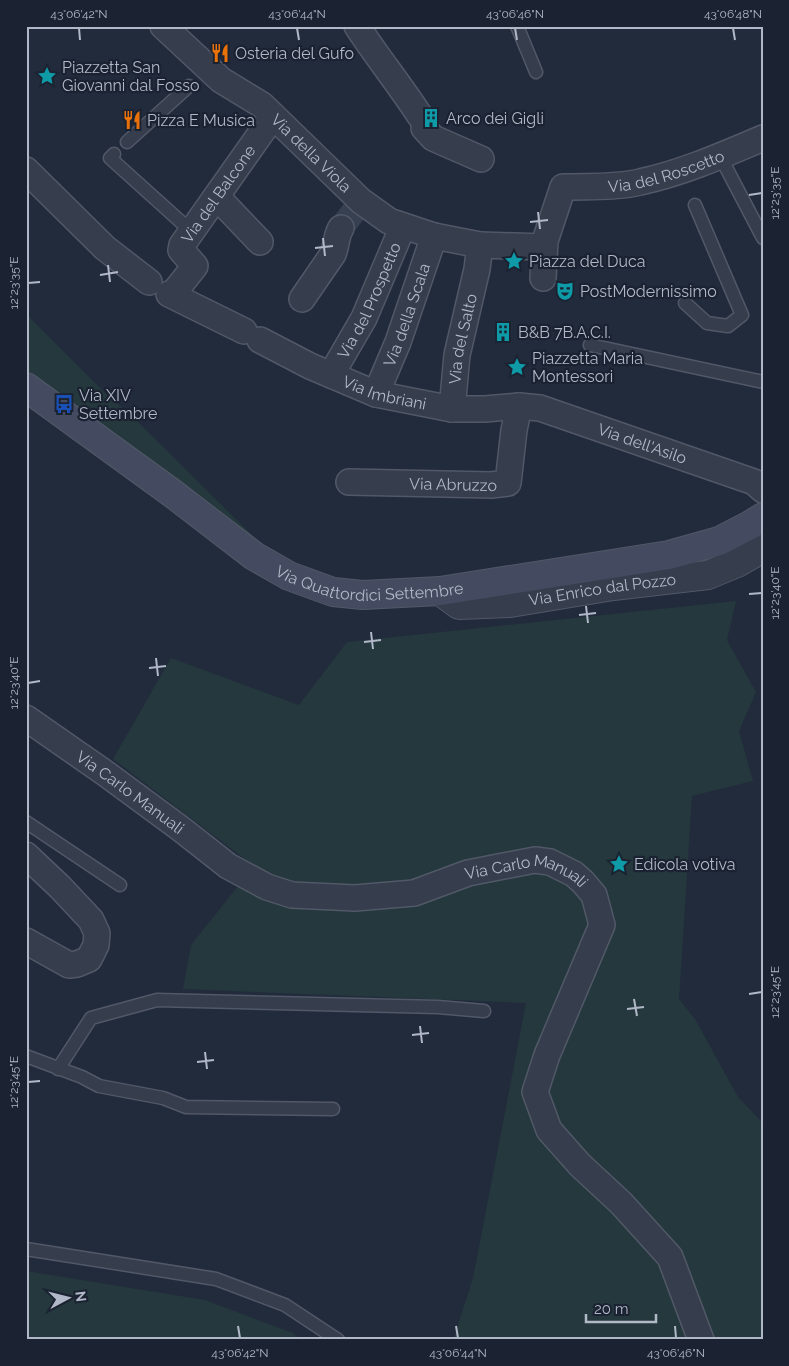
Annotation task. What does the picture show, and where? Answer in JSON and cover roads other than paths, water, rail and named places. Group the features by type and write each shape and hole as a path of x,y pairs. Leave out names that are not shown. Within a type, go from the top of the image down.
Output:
{"main road":[{"name":"Via Quattordici Settembre","path":"26,387 179,498 254,556 289,576 333,592 364,595 440,590 669,556 719,541 763,517"}],"street":[{"name":"Via della Viola","path":"163,26 201,75 220,80 262,105 360,204 389,221 434,236 479,257"},
{"path":"357,26 392,74 433,138 482,159"},
{"name":"Via del Balcone","path":"163,290 195,266 181,250 191,231 273,116"},
{"name":"Via del Roscetto","path":"544,247 564,187 614,186 682,175 763,138"},
{"name":"Via Imbriani","path":"26,170 105,248 163,290 310,366 376,394 452,409 519,406"},
{"path":"217,197 260,242"},
{"name":"Via del Prospetto","path":"331,375 364,318 403,226"},
{"path":"302,299 333,254 341,228"},
{"name":"Via della Scala","path":"376,394 398,342 434,236"},
{"path":"479,257 544,247 543,278"},
{"name":"Via del Salto","path":"452,409 456,356 479,257"},
{"name":"Via Abruzzo","path":"348,486 491,485 508,483 514,430 519,406"},
{"name":"Via dell'Asilo","path":"519,406 549,411 754,482 763,490"},
{"name":"Via Enrico dal Pozzo","path":"440,590 459,605 510,603 613,586 708,575 737,563 763,548"},
{"name":"Via Carlo Manuali","path":"26,718 105,772 181,828 228,866 267,887 292,895 355,898 414,892 468,873 535,860 550,862 574,874 583,882 594,895 602,925 547,1055 535,1092 549,1130 580,1165 621,1202 670,1257 701,1340"},
{"path":"26,855 91,920 97,933 96,945 89,959 77,964 68,965 26,941"}],"lane":[{"path":"517,26 536,72"},
{"path":"127,142 201,75"},
{"path":"112,156 191,231"},
{"path":"720,156 763,238"},
{"path":"685,303 707,323 728,326 742,315 695,204"},
{"path":"590,345 763,382"},
{"path":"26,822 120,886"},
{"path":"58,1069 91,1018 157,1000 438,1007 484,1011"},
{"path":"26,1056 82,1077 99,1086 163,1098 186,1107 333,1109"},
{"path":"26,1249 216,1279 285,1305 338,1340"}],"tunnel":[{"path":"341,228 358,206"}],"place":[{"name":"Osteria del Gufo","path":"220,53"},
{"name":"Piazzetta San Giovanni dal Fosso","path":"47,76"},
{"name":"Arco dei Gigli","path":"431,118"},
{"name":"Pizza E Musica","path":"132,120"},
{"name":"Piazza del Duca","path":"514,261"},
{"name":"PostModernissimo","path":"565,291"},
{"name":"B&B 7B.A.C.I.","path":"503,332"},
{"name":"Piazzetta Maria Montessori","path":"517,367"},
{"name":"Via XIV Settembre","path":"64,404"},
{"name":"Edicola votiva","path":"619,864"}]}
